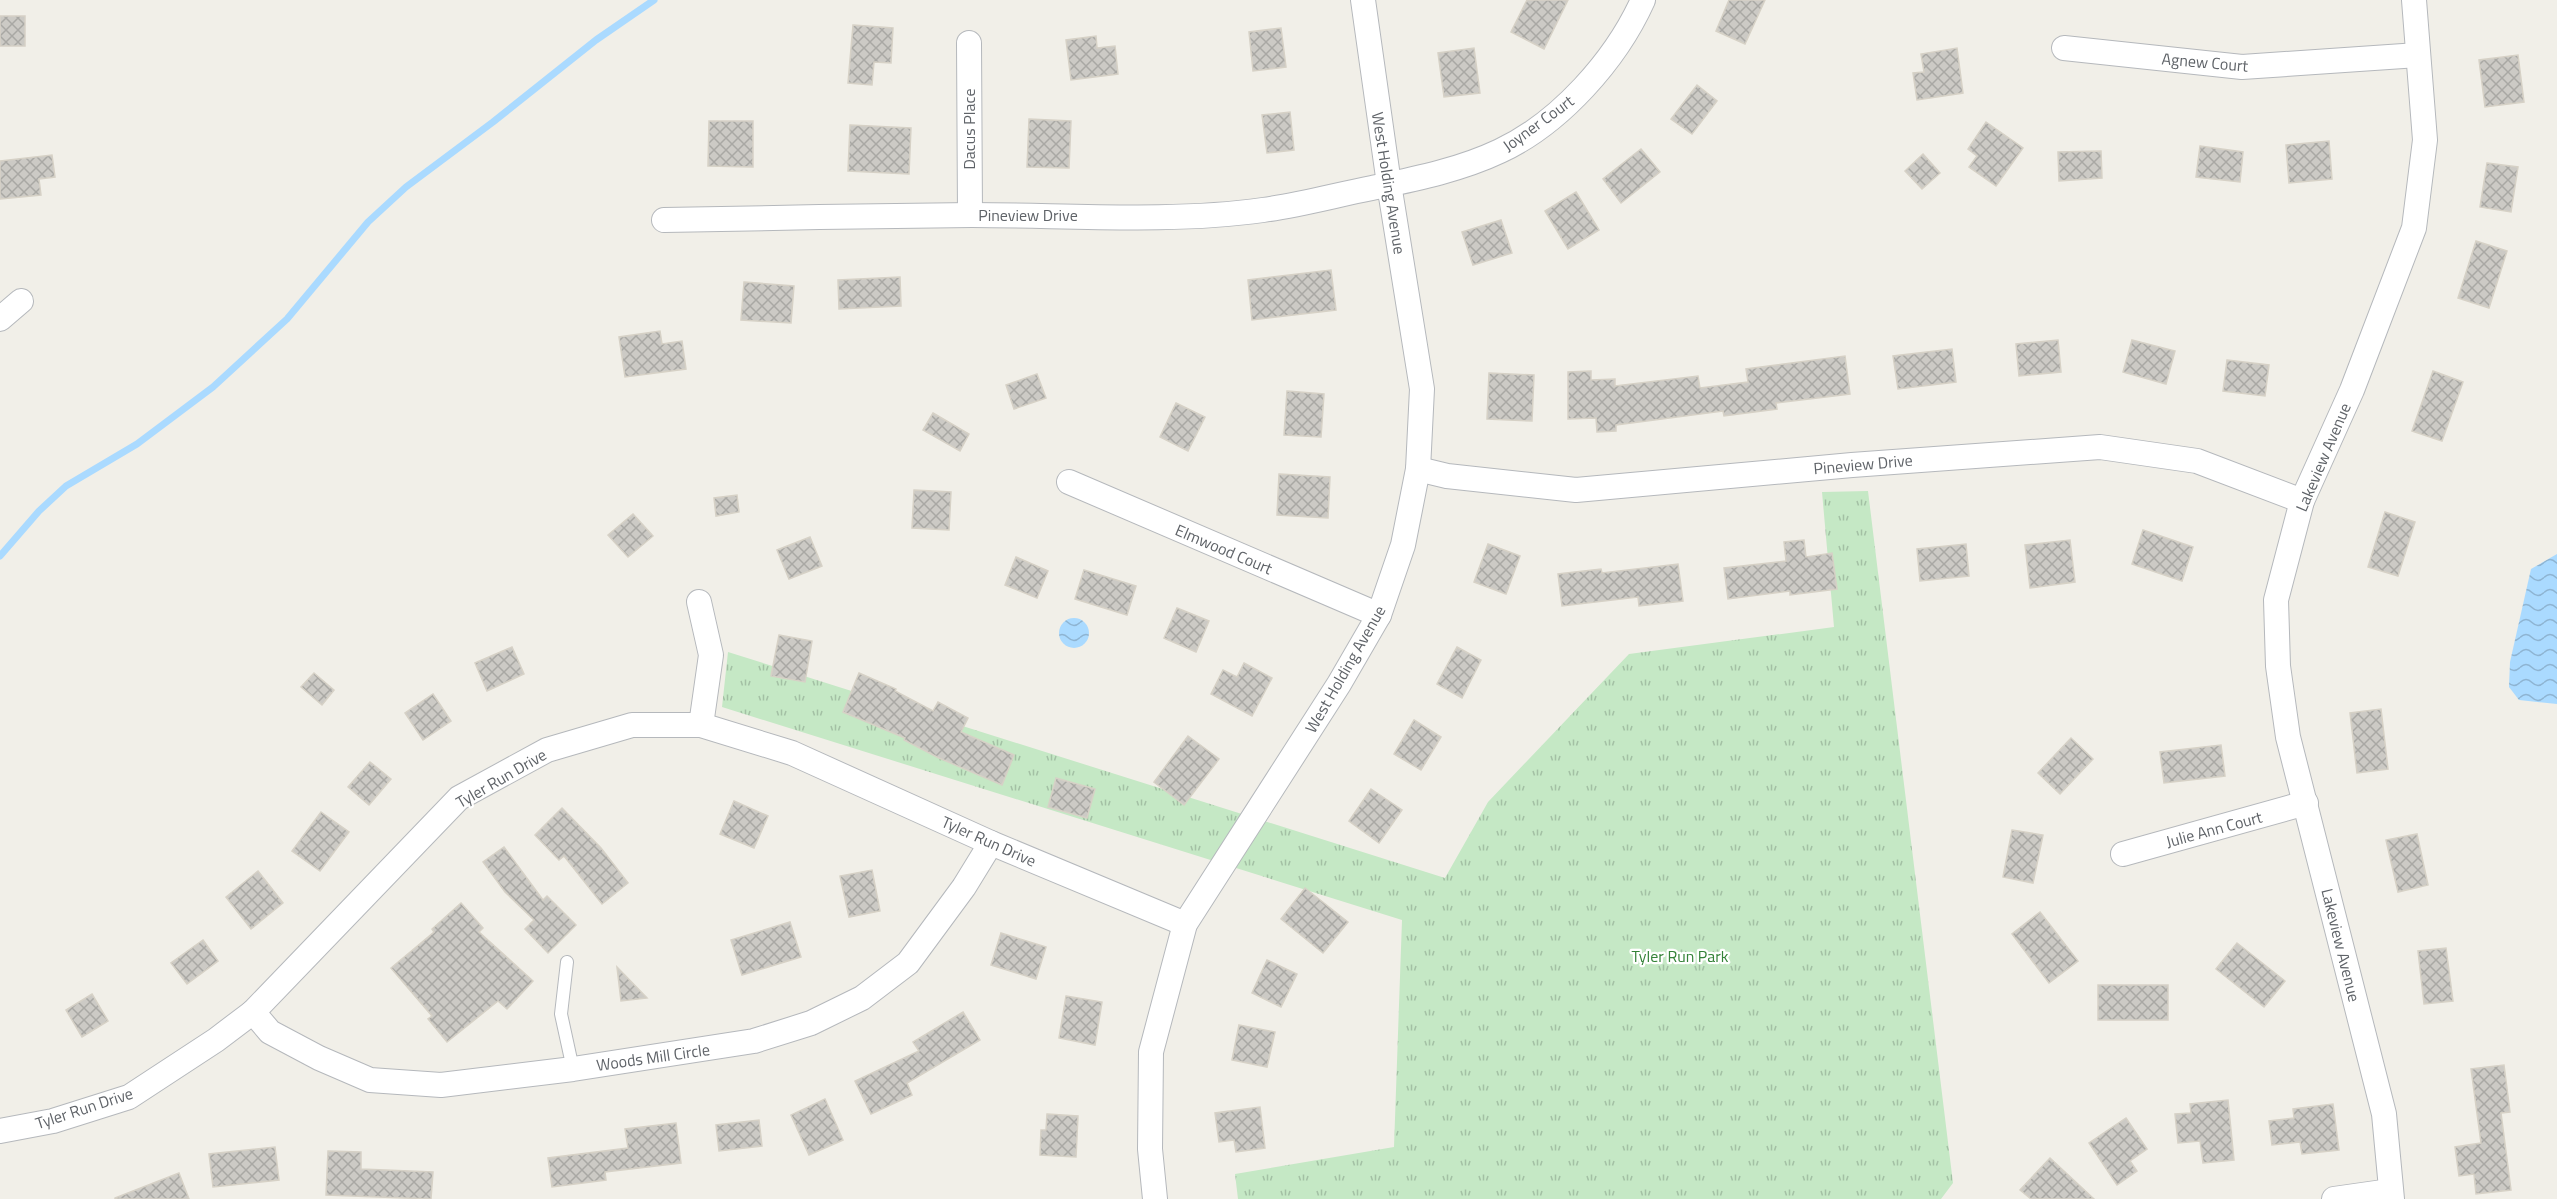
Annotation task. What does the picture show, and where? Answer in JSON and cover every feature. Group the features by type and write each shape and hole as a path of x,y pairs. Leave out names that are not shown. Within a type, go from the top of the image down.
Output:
{"street":[{"name":"West Holding Avenue","path":"1155,1199 1150,1149 1151,1052 1185,924 1339,684 1379,615 1403,545 1418,469 1422,389 1389,184 1363,0"},
{"name":"Joyner Court","path":"1389,184 1445,171 1500,151 1544,122 1584,90 1635,17 1643,0"},
{"name":"Lakeview Avenue","path":"2391,1195 2384,1114 2288,736 2278,666 2276,600 2302,501 2352,390 2414,228 2425,140 2414,0"},
{"name":"Dacus Place","path":"969,43 970,215"},
{"name":"Agnew Court","path":"2064,48 2242,67 2418,55"},
{"name":"Pineview Drive","path":"664,220 970,215 1192,216 1262,211 1389,184"},
{"path":"0,319 21,301"},
{"name":"Pineview Drive","path":"1418,469 1447,476 1576,490 1852,465 2100,447 2197,461 2302,501"},
{"name":"Elmwood Court","path":"1069,482 1379,615"},
{"path":"699,602 711,655 701,725"},
{"name":"Tyler Run Drive","path":"0,1131 53,1121 129,1097 216,1040 253,1012 459,798 548,750 632,724 701,725 792,753 991,843 1185,924"},
{"name":"Julie Ann Court","path":"2123,854 2306,803"},
{"name":"Woods Mill Circle","path":"253,1012 270,1032 319,1058 370,1080 441,1085 573,1069 754,1041 811,1023 862,998 908,963 964,887 991,843"},
{"path":"2334,1199 2391,1195"}],"lane":[{"path":"567,962 561,1014 573,1069"}],"green space":[{"name":"Tyler Run Park","path":"1868,491 1953,1183 1941,1199 1238,1199 1235,1174 1394,1147 1402,920 722,707 728,652 1445,878 1488,802 1629,654 1834,627 1822,492"}],"water":[{"path":"2557,554 2557,704 2519,700 2509,687 2510,662 2531,569"},
{"path":"1074,618 1085,622 1089,633 1085,644 1074,648 1063,644 1059,633 1063,622"}],"building":[{"path":"1527,0 1568,0 1544,49 1511,32"},
{"path":"1729,0 1765,0 1745,44 1716,31"},
{"path":"0,16 25,16 25,46 0,46"},
{"path":"853,25 893,28 891,63 874,62 872,85 848,83"},
{"path":"1281,28 1286,67 1253,71 1249,32"},
{"path":"1096,36 1097,48 1115,46 1118,74 1071,80 1066,40"},
{"path":"1474,48 1480,93 1444,97 1438,53"},
{"path":"1957,48 1963,93 1917,100 1913,73 1924,72 1921,54"},
{"path":"2518,55 2524,102 2485,107 2479,60"},
{"path":"1697,85 1717,101 1692,134 1671,119"},
{"path":"1290,112 1294,150 1267,153 1262,115"},
{"path":"1029,119 1071,121 1069,168 1027,167"},
{"path":"709,121 753,121 753,167 708,166"},
{"path":"1986,122 2023,148 1996,186 1969,167 1977,156 1968,149"},
{"path":"850,125 911,128 909,174 848,171"},
{"path":"2329,141 2332,179 2289,183 2286,145"},
{"path":"2200,146 2243,152 2240,182 2196,177"},
{"path":"1641,149 1660,172 1621,203 1603,179"},
{"path":"2101,151 2102,178 2059,181 2058,152"},
{"path":"1923,154 1940,173 1922,189 1905,171"},
{"path":"52,155 55,177 39,179 41,195 0,199 0,161"},
{"path":"2487,163 2518,167 2511,212 2480,207"},
{"path":"1576,192 1599,230 1568,249 1545,211"},
{"path":"1501,220 1512,253 1473,265 1462,232"},
{"path":"2476,241 2507,251 2489,308 2458,298"},
{"path":"1331,270 1336,310 1252,320 1248,280"},
{"path":"900,277 901,306 839,309 838,280"},
{"path":"744,282 794,286 791,323 741,320"},
{"path":"660,331 662,344 682,341 686,369 625,377 619,337"},
{"path":"2058,340 2061,372 2019,376 2016,344"},
{"path":"2132,340 2175,351 2166,384 2123,372"},
{"path":"1952,349 1956,382 1898,389 1893,356"},
{"path":"1845,356 1850,394 1776,403 1777,409 1724,416 1723,411 1616,425 1616,431 1597,432 1596,418 1568,419 1568,372 1591,371 1591,380 1615,379 1615,386 1698,376 1700,388 1748,382 1746,369"},
{"path":"2227,360 2269,365 2265,396 2223,391"},
{"path":"2433,371 2463,382 2442,441 2412,431"},
{"path":"1489,373 1534,375 1532,421 1487,419"},
{"path":"1037,374 1046,398 1014,409 1006,385"},
{"path":"1287,391 1324,394 1321,437 1284,435"},
{"path":"1176,403 1205,417 1188,451 1160,437"},
{"path":"933,413 969,434 960,451 923,430"},
{"path":"1279,474 1330,477 1328,518 1277,515"},
{"path":"914,490 951,492 949,530 912,528"},
{"path":"737,495 739,512 716,516 714,498"},
{"path":"2385,512 2415,522 2398,576 2368,567"},
{"path":"633,514 653,536 628,557 608,535"},
{"path":"2143,530 2193,547 2182,581 2132,564"},
{"path":"810,537 822,566 789,579 777,550"},
{"path":"1804,540 1806,557 1832,553 1837,589 1790,595 1790,591 1728,599 1724,568 1786,561 1784,542"},
{"path":"2070,540 2075,582 2030,588 2025,545"},
{"path":"1488,544 1520,556 1506,594 1474,582"},
{"path":"1966,544 1969,576 1920,581 1917,549"},
{"path":"1016,557 1048,571 1037,598 1005,585"},
{"path":"1678,564 1683,601 1639,606 1638,597 1562,606 1558,574 1601,569 1602,573"},
{"path":"1084,570 1136,586 1127,615 1075,599"},
{"path":"1177,608 1209,621 1196,652 1164,638"},
{"path":"779,635 812,641 805,682 771,676"},
{"path":"512,647 524,674 487,691 475,663"},
{"path":"1457,647 1481,660 1462,698 1437,684"},
{"path":"1244,663 1272,678 1252,716 1211,694 1223,670 1237,677"},
{"path":"314,673 334,690 322,705 301,687"},
{"path":"859,673 896,689 895,691 933,711 938,702 968,718 961,732 1014,755 1002,785 939,758 904,740 905,738 843,712"},
{"path":"433,694 451,721 423,740 405,713"},
{"path":"2381,709 2388,769 2357,773 2350,713"},
{"path":"1414,720 1441,737 1421,770 1394,754"},
{"path":"1188,736 1219,759 1184,805 1154,782"},
{"path":"2071,738 2093,759 2060,794 2038,773"},
{"path":"2221,745 2225,776 2164,783 2160,752"},
{"path":"370,762 391,779 369,805 348,787"},
{"path":"1056,778 1095,789 1087,818 1048,807"},
{"path":"1371,789 1402,810 1379,843 1349,821"},
{"path":"734,801 768,816 754,848 720,834"},
{"path":"562,808 601,848 628,883 602,904 564,856 559,860 535,835"},
{"path":"321,812 349,832 320,871 292,851"},
{"path":"2012,830 2043,835 2033,883 2003,877"},
{"path":"2417,834 2428,885 2398,892 2386,840"},
{"path":"504,847 543,900 547,896 576,925 548,953 525,929 534,920 505,892 483,862"},
{"path":"872,870 880,911 849,917 840,876"},
{"path":"258,871 283,903 251,929 226,897"},
{"path":"1305,888 1348,922 1323,953 1281,919"},
{"path":"461,903 483,928 479,932 533,981 507,1009 498,1001 447,1042 428,1019 432,1016 391,968 434,932 432,929"},
{"path":"2040,912 2078,961 2049,983 2012,934"},
{"path":"790,922 801,957 742,975 731,940"},
{"path":"1001,933 1046,947 1036,979 991,965"},
{"path":"203,940 218,961 187,984 171,963"},
{"path":"2237,943 2285,981 2264,1007 2216,969"},
{"path":"2446,948 2453,1001 2424,1004 2418,951"},
{"path":"1267,960 1297,974 1281,1007 1252,993"},
{"path":"617,967 647,998 621,1001"},
{"path":"2098,985 2168,985 2168,1020 2098,1020"},
{"path":"92,994 108,1021 82,1037 66,1010"},
{"path":"1066,996 1102,1002 1095,1045 1059,1038"},
{"path":"963,1012 980,1040 907,1083 912,1095 871,1114 855,1081 919,1051 913,1042"},
{"path":"1239,1025 1275,1032 1267,1067 1232,1060"},
{"path":"2504,1065 2510,1112 2501,1113 2511,1190 2476,1194 2474,1174 2459,1176 2455,1147 2481,1143 2471,1069"},
{"path":"825,1099 843,1140 809,1155 791,1115"},
{"path":"2228,1100 2234,1160 2203,1163 2200,1141 2178,1143 2175,1114 2191,1113 2190,1104"},
{"path":"2333,1104 2339,1150 2302,1154 2300,1142 2272,1145 2269,1121 2294,1118 2293,1109"},
{"path":"1260,1107 1265,1148 1236,1152 1234,1140 1219,1142 1215,1113"},
{"path":"1047,1114 1078,1116 1076,1157 1040,1155 1041,1130 1046,1130"},
{"path":"2126,1118 2147,1149 2130,1161 2137,1171 2117,1185 2089,1143"},
{"path":"759,1120 762,1146 719,1151 716,1125"},
{"path":"676,1123 681,1163 605,1172 606,1180 552,1187 548,1158 628,1148 625,1129"},
{"path":"275,1147 279,1180 213,1187 209,1154"},
{"path":"328,1151 361,1152 361,1169 433,1172 431,1199 326,1195"},
{"path":"2050,1158 2094,1199 2031,1199 2020,1190"},
{"path":"179,1173 189,1199 115,1199 115,1198"}],"waterway":[{"path":"0,556 39,511 66,486 137,444 213,387 287,319 368,222 406,187 493,122 596,40 654,0"}]}
